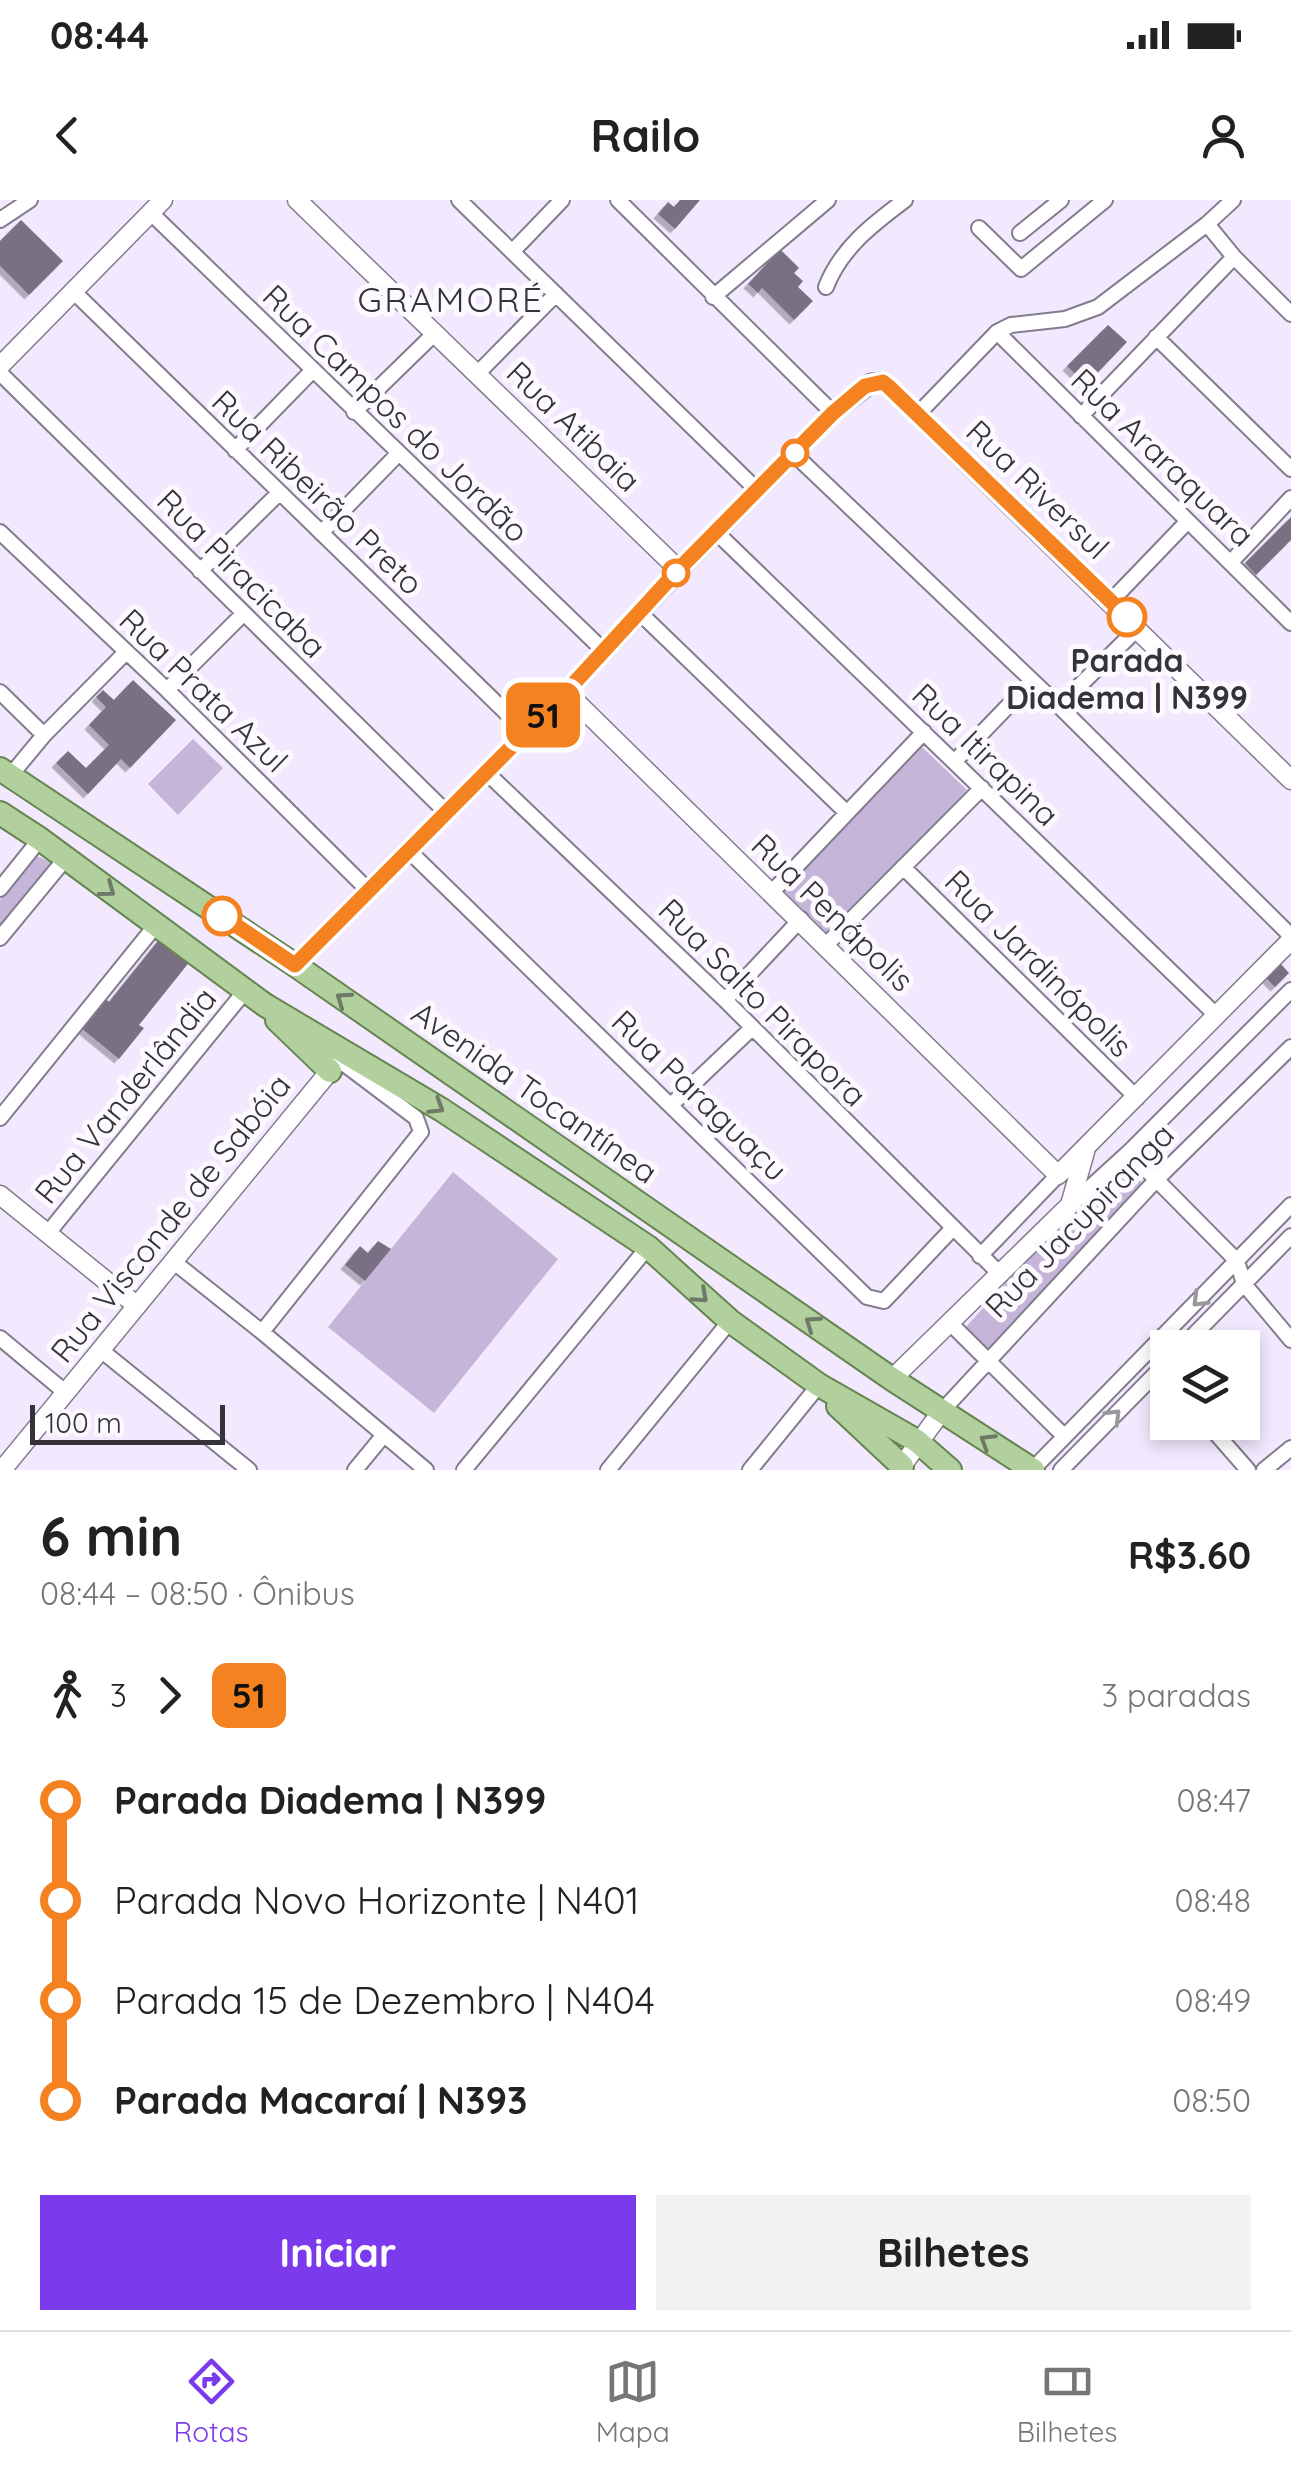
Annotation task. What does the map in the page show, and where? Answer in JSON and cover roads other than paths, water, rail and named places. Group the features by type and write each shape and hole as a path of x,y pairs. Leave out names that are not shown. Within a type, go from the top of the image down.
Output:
{"main road":[{"name":"Avenida Tocantínea","path":"5,772 295,965 892,1379 1032,1470"},
{"name":"Avenida Tocantínea","path":"0,813 338,1061 442,1110 648,1248 730,1321 820,1385 918,1441 950,1470"},
{"path":"820,1385 900,1468"}],"street":[{"path":"0,220 30,200"},
{"name":"Rua Atibaia","path":"297,200 678,570"},
{"path":"460,200 757,490"},
{"path":"513,251 562,200"},
{"path":"295,965 566,692 678,570 833,413 618,200"},
{"path":"713,297 828,200"},
{"path":"826,287 832,270 863,232 905,200"},
{"path":"1020,233 1061,200"},
{"path":"979,228 1021,269 1105,200"},
{"path":"918,414 997,332 1011,324 1065,319 1098,308 1208,224 1232,200"},
{"path":"0,369 157,206"},
{"name":"Rua Campos do Jordão","path":"157,206 312,371 604,651"},
{"path":"1208,224 1234,257 1291,314"},
{"path":"1081,416 1234,257"},
{"name":"Rua Ribeirão Preto","path":"73,291 526,732"},
{"path":"478,374 556,294"},
{"name":"Rua Araraquara","path":"997,332 1187,522 1289,616"},
{"path":"354,412 433,335"},
{"path":"1156,337 1291,468"},
{"name":"Rua Piracicaba","path":"0,369 200,572 446,812"},
{"path":"235,450 312,371"},
{"name":"Rua Riversul","path":"833,413 865,386 883,382 1291,780"},
{"path":"320,533 398,454"},
{"path":"794,454 1059,706 1291,938 980,1256"},
{"path":"200,572 278,494"},
{"path":"1231,562 1291,498"},
{"path":"1111,601 1187,522"},
{"name":"Rua Prata Azul","path":"0,532 168,690 368,891"},
{"name":"Rua Itirapina","path":"716,532 1216,1016"},
{"path":"640,613 847,813"},
{"path":"168,690 243,614"},
{"path":"1059,706 1138,628"},
{"path":"5,772 126,652"},
{"path":"955,762 1032,682"},
{"path":"0,692 44,735"},
{"name":"Rua Penápolis","path":"566,692 1058,1175"},
{"path":"771,893 924,732"},
{"name":"Rua Salto Pirapora","path":"485,771 725,1000 1001,1275"},
{"path":"825,946 982,788"},
{"path":"0,889 40,839"},
{"name":"Rua Paraguaçu","path":"408,850 872,1300 884,1301 953,1228"},
{"path":"0,938 66,858"},
{"name":"Rua Jardinópolis","path":"903,867 1137,1098"},
{"path":"725,1000 800,919"},
{"path":"0,1118 156,926"},
{"name":"Rua Vanderlândia","path":"48,1234 245,990"},
{"name":"Rua Jacupiranga","path":"1070,1205 1130,1152 1291,990"},
{"path":"671,1104 751,1029"},
{"name":"Rua Jacupiranga","path":"900,1468 941,1412 987,1360 1157,1179 1291,1046"},
{"path":"262,1332 422,1132 416,1118 338,1061"},
{"name":"Rua Visconde de Sabóia","path":"2,1470 338,1061"},
{"path":"892,1379 1070,1205 1086,1148"},
{"path":"1130,1152 1238,1262 1244,1284 1291,1340"},
{"path":"0,1195 136,1306"},
{"path":"1032,1470 1291,1205"},
{"path":"1199,1330 1291,1236"},
{"path":"464,1470 648,1248"},
{"path":"174,1262 426,1470"},
{"path":"608,1470 730,1321"},
{"path":"951,1324 1064,1436"},
{"path":"0,1338 65,1392"},
{"path":"102,1351 249,1470"},
{"path":"1060,1470 1150,1384"},
{"path":"750,1470 820,1385"},
{"path":"356,1470 383,1436"},
{"path":"1222,1440 1248,1470"},
{"path":"1264,1470 1291,1448"}],"place":[{"name":"Parada Diadema | N399","path":"1127,617"}],"district":[{"name":"GRAMORÉ","path":"451,299"}]}
